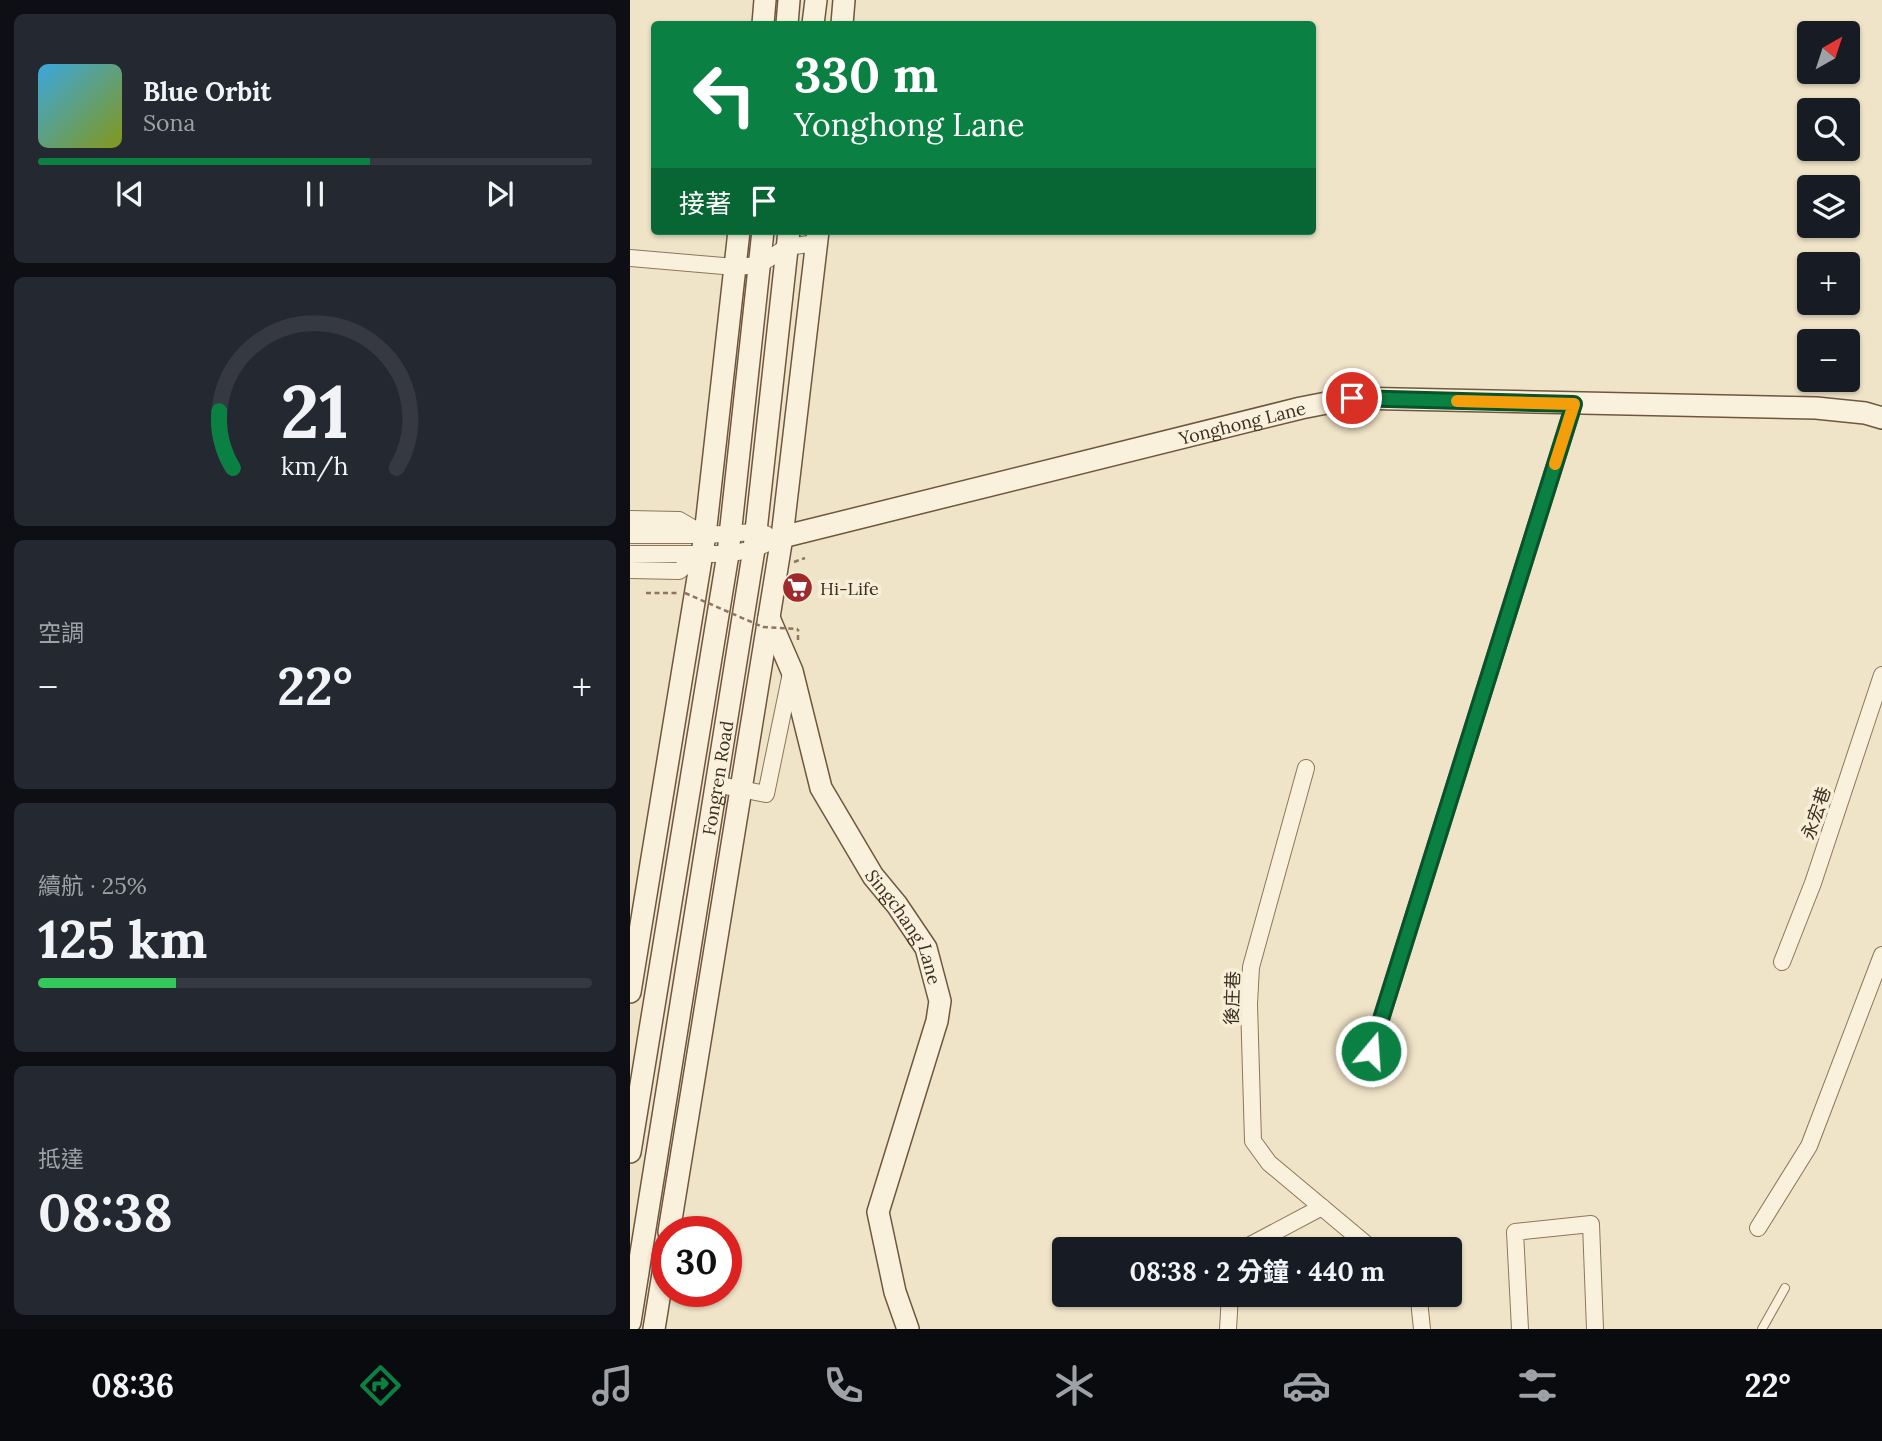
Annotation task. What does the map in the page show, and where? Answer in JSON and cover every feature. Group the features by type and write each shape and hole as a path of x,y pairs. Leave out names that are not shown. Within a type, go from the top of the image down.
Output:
{"main road":[{"path":"762,21 765,0"},
{"path":"787,21 789,0"},
{"path":"813,21 816,0"},
{"path":"842,21 844,0"},
{"path":"630,992 703,544 739,235"},
{"name":"Fongren Road","path":"630,1152 728,554 763,235"},
{"name":"Fongren Road","path":"672,1216 782,537 817,237"},
{"name":"Fongren Road","path":"630,1322 755,540 788,239"},
{"name":"Yonghong Lane","path":"782,537 1301,408 1352,398 1816,408 1865,412 1882,418"},
{"name":"Singchang Lane","path":"769,618 792,671 821,788 873,876 897,905 926,948 940,1002 937,1021 878,1212 895,1292 908,1329"},
{"path":"654,1329 658,1307"}],"street":[{"path":"630,258 735,267 760,265 788,239 817,237"},
{"path":"1371,1051 1574,404"},
{"path":"630,519 679,520 703,544"},
{"path":"630,554 703,544 730,532 755,540"},
{"path":"630,535 703,544 728,554 755,540 782,537"},
{"path":"630,570 679,570 703,544"},
{"path":"715,785 766,794 792,671"},
{"name":"永宏巷","path":"1782,962 1813,883 1882,675"},
{"name":"後庄巷","path":"1306,768 1251,967 1249,1004 1253,1141 1269,1163 1358,1237"},
{"path":"1758,1228 1809,1146 1882,955"},
{"path":"1265,1237 1322,1207"},
{"path":"1520,1329 1515,1232 1591,1224 1595,1329"},
{"path":"1228,1329 1229,1307"},
{"path":"1420,1307 1422,1329"}],"lane":[{"path":"1762,1329 1785,1288"}],"path":[{"path":"646,593 685,593 763,627 798,629"}],"slow traffic":[{"path":"1457,401 1574,404 1555,464"}],"place":[{"name":"Hi-Life","path":"797,588"}],"route":[{"path":"1352,398 1574,404 1371,1051"}]}
